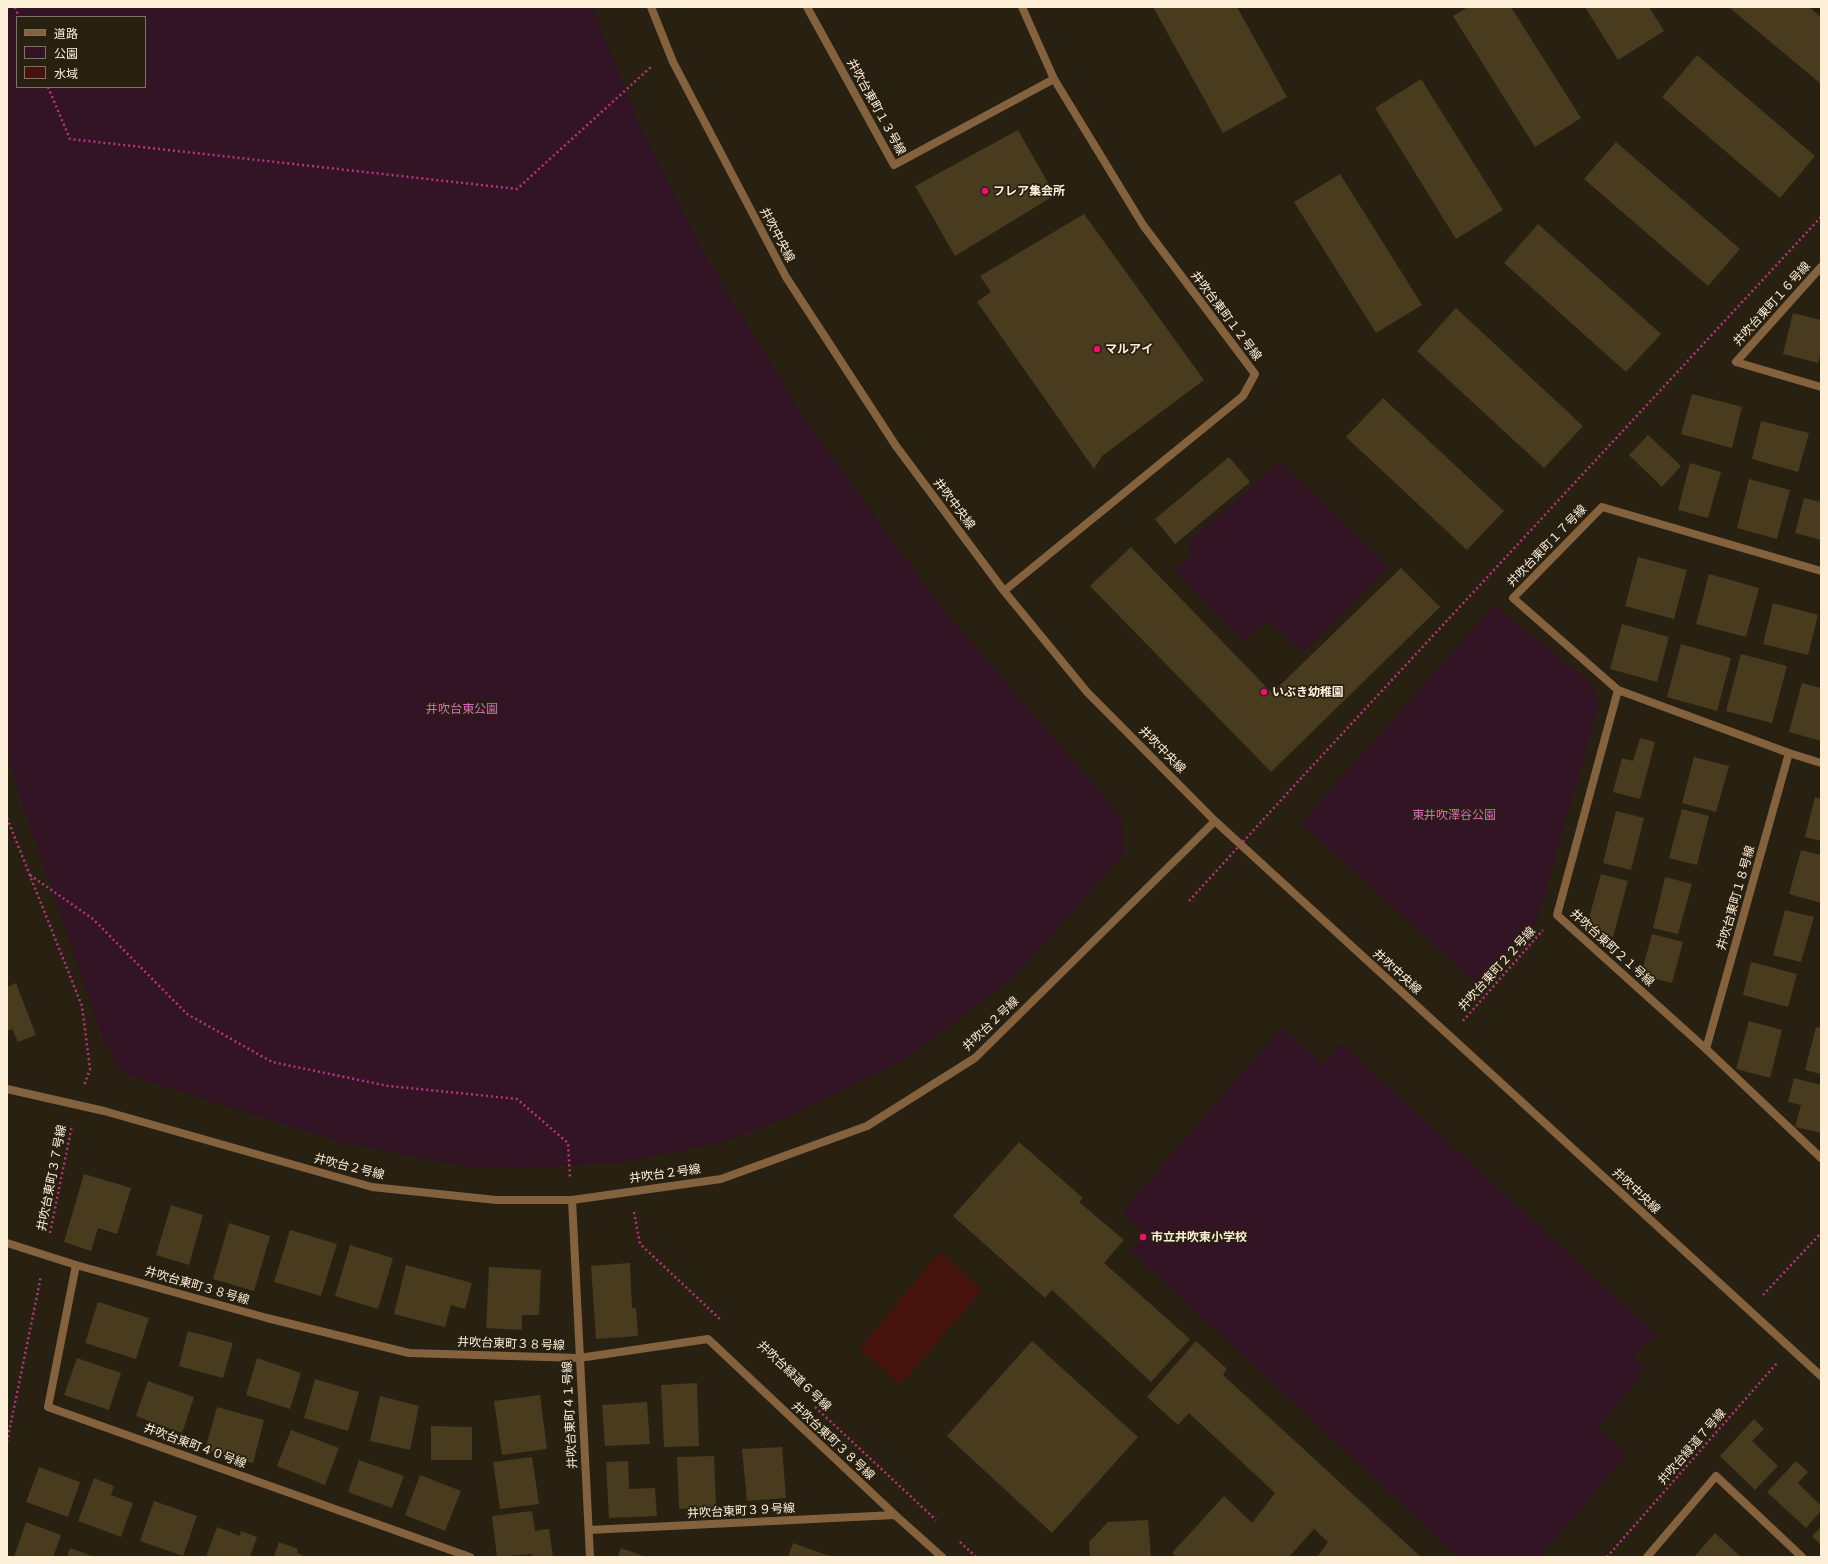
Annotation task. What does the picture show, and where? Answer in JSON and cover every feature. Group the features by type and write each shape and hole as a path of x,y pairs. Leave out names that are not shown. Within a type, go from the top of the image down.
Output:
{"street":[{"name":"井吹中央線","path":"651,7 672,62 786,277 896,446 1004,591 1087,692 1215,821 1821,1376"},
{"name":"井吹台東町１３号線","path":"807,7 894,165 1054,79"},
{"name":"井吹台東町１２号線","path":"1004,591 1243,396 1255,374 1143,225 1054,79 1022,7"},
{"name":"井吹台東町１６号線","path":"1821,267 1736,362 1821,387"},
{"name":"井吹台東町１７号線","path":"1821,572 1602,507 1513,598 1618,690 1789,753 1821,763"},
{"name":"井吹台東町２１号線","path":"1618,690 1557,915 1706,1049 1821,1158"},
{"name":"井吹台東町１８号線","path":"1706,1049 1789,753"},
{"name":"井吹台２号線","path":"7,1089 104,1111 372,1187 496,1200 572,1200 721,1179 867,1126 974,1058 1215,821"},
{"name":"井吹台東町４１号線","path":"572,1200 590,1557"},
{"name":"井吹台東町３８号線","path":"7,1244 76,1265 267,1318 409,1353 579,1358 708,1339 895,1515 942,1557"},
{"name":"井吹台東町４０号線","path":"76,1265 48,1406 470,1557"},
{"path":"1647,1557 1716,1476 1802,1557"},
{"name":"井吹台東町３９号線","path":"589,1530 895,1515"}],"path":[{"path":"48,88 70,139 517,189 614,99 669,51"},
{"path":"1189,901 1821,217"},
{"name":"井吹台東町３７号線","path":"7,818 82,1006 90,1069 76,1105 7,1442"},
{"path":"30,875 93,919 187,1014 272,1062 388,1086 517,1099 568,1143 572,1200"},
{"name":"井吹台東町２２号線","path":"1450,1036 1557,915"},
{"path":"630,1191 640,1244 727,1325"},
{"path":"1749,1310 1821,1233"},
{"name":"井吹台緑道７号線","path":"1607,1557 1790,1348"},
{"name":"井吹台緑道６号線","path":"814,1406 941,1525"},
{"path":"958,1541 976,1557"}],"green space":[{"name":"井吹台東公園","path":"7,7 592,7 641,128 708,260 804,418 937,602 1121,816 1124,854 1012,979 904,1060 779,1121 720,1143 620,1163 520,1168 468,1167 340,1142 122,1073 103,1039 16,786 7,753"},
{"path":"1280,462 1389,567 1303,653 1268,620 1243,642 1174,569 1190,556 1188,542"},
{"name":"東井吹澤谷公園","path":"1494,605 1591,683 1599,703 1536,923 1477,984 1301,823"},
{"path":"1282,1027 1322,1065 1341,1043 1656,1335 1633,1357 1646,1369 1597,1428 1627,1454 1540,1557 1459,1557 1130,1250 1146,1235 1122,1212"}],"water":[{"path":"940,1252 982,1290 900,1385 860,1348"}],"building":[{"path":"1153,7 1237,7 1287,97 1223,133"},
{"path":"1468,7 1511,7 1581,118 1535,147 1453,16"},
{"path":"1585,7 1649,7 1664,31 1618,60"},
{"path":"1732,7 1809,7 1821,17 1821,84 1731,9"},
{"path":"1697,55 1815,156 1780,198 1662,97"},
{"path":"1421,79 1503,210 1456,239 1375,108"},
{"name":"フレア集会所","path":"1018,130 1055,195 955,256 915,186"},
{"path":"1616,142 1740,249 1708,286 1584,179"},
{"path":"1340,174 1422,305 1376,333 1294,202"},
{"path":"1084,214 1204,380 1102,456 1094,469 977,302 991,292 980,276"},
{"path":"1538,224 1661,334 1626,372 1504,263"},
{"path":"1456,308 1583,426 1544,468 1417,351"},
{"path":"1793,313 1821,320 1821,351 1818,363 1783,354"},
{"path":"1692,394 1742,407 1732,448 1681,434"},
{"path":"1383,398 1504,511 1467,550 1346,437"},
{"path":"1761,421 1809,433 1798,472 1752,459"},
{"path":"1648,435 1681,466 1662,487 1629,455"},
{"path":"1229,457 1250,482 1175,544 1155,519"},
{"path":"1690,463 1721,472 1708,518 1678,510"},
{"path":"1749,479 1790,490 1777,539 1737,528"},
{"path":"1804,498 1821,502 1821,540 1795,533"},
{"path":"1131,547 1272,693 1401,568 1440,607 1271,772 1090,586"},
{"path":"1638,557 1687,570 1674,619 1625,606"},
{"path":"1709,574 1759,588 1746,637 1696,624"},
{"path":"1773,603 1818,615 1808,655 1763,644"},
{"path":"1622,624 1669,637 1657,682 1610,669"},
{"path":"1681,644 1731,658 1717,711 1667,697"},
{"path":"1741,654 1787,666 1772,723 1726,711"},
{"path":"1802,683 1821,688 1821,741 1789,732"},
{"path":"1640,738 1655,742 1640,799 1613,792 1622,758 1633,761"},
{"path":"1694,757 1729,766 1716,812 1682,803"},
{"path":"1815,797 1821,799 1821,841 1805,837"},
{"path":"1682,809 1709,816 1697,865 1669,858"},
{"path":"1616,811 1644,818 1631,870 1603,863"},
{"path":"1801,850 1821,855 1821,903 1789,894"},
{"path":"1601,874 1628,881 1613,937 1586,929"},
{"path":"1665,877 1692,884 1678,934 1653,928"},
{"path":"1785,910 1814,917 1801,962 1773,955"},
{"path":"1652,934 1683,942 1672,983 1641,975"},
{"path":"1751,962 1797,974 1788,1007 1743,995"},
{"path":"16,983 36,1035 18,1042 12,1029 7,1031 7,987"},
{"path":"1749,1021 1782,1030 1770,1078 1736,1069"},
{"path":"1816,1027 1821,1028 1821,1074 1805,1070"},
{"path":"1794,1078 1821,1085 1821,1133 1795,1127 1801,1105 1788,1102"},
{"path":"1019,1142 1083,1198 1079,1202 1124,1240 1104,1263 1190,1339 1151,1382 1052,1290 1045,1298 953,1216"},
{"path":"84,1174 131,1188 117,1234 98,1228 91,1251 64,1242"},
{"path":"171,1205 203,1215 189,1265 156,1255"},
{"path":"229,1223 270,1236 254,1291 213,1279"},
{"path":"290,1230 337,1244 321,1296 274,1282"},
{"path":"350,1245 393,1258 378,1309 335,1296"},
{"path":"630,1263 632,1308 636,1308 638,1336 596,1339 591,1266"},
{"path":"406,1265 472,1283 465,1309 451,1305 445,1327 394,1314"},
{"path":"489,1267 541,1270 539,1315 522,1315 522,1330 486,1328"},
{"path":"98,1302 149,1318 136,1359 85,1343"},
{"path":"188,1331 233,1343 223,1378 179,1366"},
{"path":"1032,1341 1138,1437 1052,1533 947,1436"},
{"path":"1196,1341 1227,1369 1223,1375 1421,1557 1317,1557 1328,1542 1314,1529 1289,1557 1176,1557 1172,1553 1224,1496 1252,1523 1275,1493 1189,1413 1178,1425 1147,1397"},
{"path":"77,1358 121,1373 109,1410 64,1395"},
{"path":"257,1358 301,1373 290,1409 246,1395"},
{"path":"315,1379 359,1392 348,1431 304,1418"},
{"path":"148,1381 194,1397 182,1433 136,1416"},
{"path":"697,1383 699,1446 664,1447 661,1385"},
{"path":"540,1395 547,1449 502,1455 494,1401"},
{"path":"380,1396 419,1406 410,1450 370,1441"},
{"path":"647,1402 650,1444 605,1446 602,1405"},
{"path":"217,1407 264,1420 253,1463 205,1450"},
{"path":"1754,1419 1764,1429 1752,1441 1778,1466 1755,1490 1720,1456"},
{"path":"431,1426 472,1427 472,1460 431,1460"},
{"path":"291,1430 339,1448 325,1485 277,1466"},
{"path":"782,1447 786,1498 747,1501 742,1449"},
{"path":"714,1456 716,1507 679,1509 677,1457"},
{"path":"532,1457 539,1504 500,1509 493,1462"},
{"path":"359,1460 404,1476 392,1508 348,1492"},
{"path":"628,1461 629,1489 655,1488 657,1516 609,1518 606,1462"},
{"path":"1796,1461 1808,1472 1798,1483 1821,1506 1821,1511 1806,1528 1767,1492"},
{"path":"39,1467 80,1482 68,1517 26,1502"},
{"path":"420,1475 461,1491 445,1531 405,1515"},
{"path":"94,1478 114,1486 111,1495 133,1503 121,1537 78,1521"},
{"path":"154,1501 197,1516 183,1556 140,1541"},
{"path":"532,1511 535,1531 549,1529 553,1557 532,1557 531,1554 497,1557 492,1516"},
{"path":"1148,1520 1151,1557 1090,1557 1089,1542 1108,1522"},
{"path":"26,1522 61,1535 53,1557 14,1557"},
{"path":"217,1527 240,1536 241,1531 257,1537 250,1557 206,1557"},
{"path":"1821,1527 1821,1545 1812,1536"},
{"path":"1715,1533 1741,1557 1694,1557"},
{"path":"279,1542 298,1549 297,1553 307,1557 274,1557"},
{"path":"793,1543 832,1557 788,1557"},
{"path":"70,1548 94,1557 67,1557"},
{"path":"621,1548 646,1557 618,1557"}],"place":[{"name":"フレア集会所","path":"985,191"},
{"name":"マルアイ","path":"1097,349"},
{"name":"いぶき幼稚園","path":"1264,692"},
{"name":"市立井吹東小学校","path":"1143,1237"}]}
